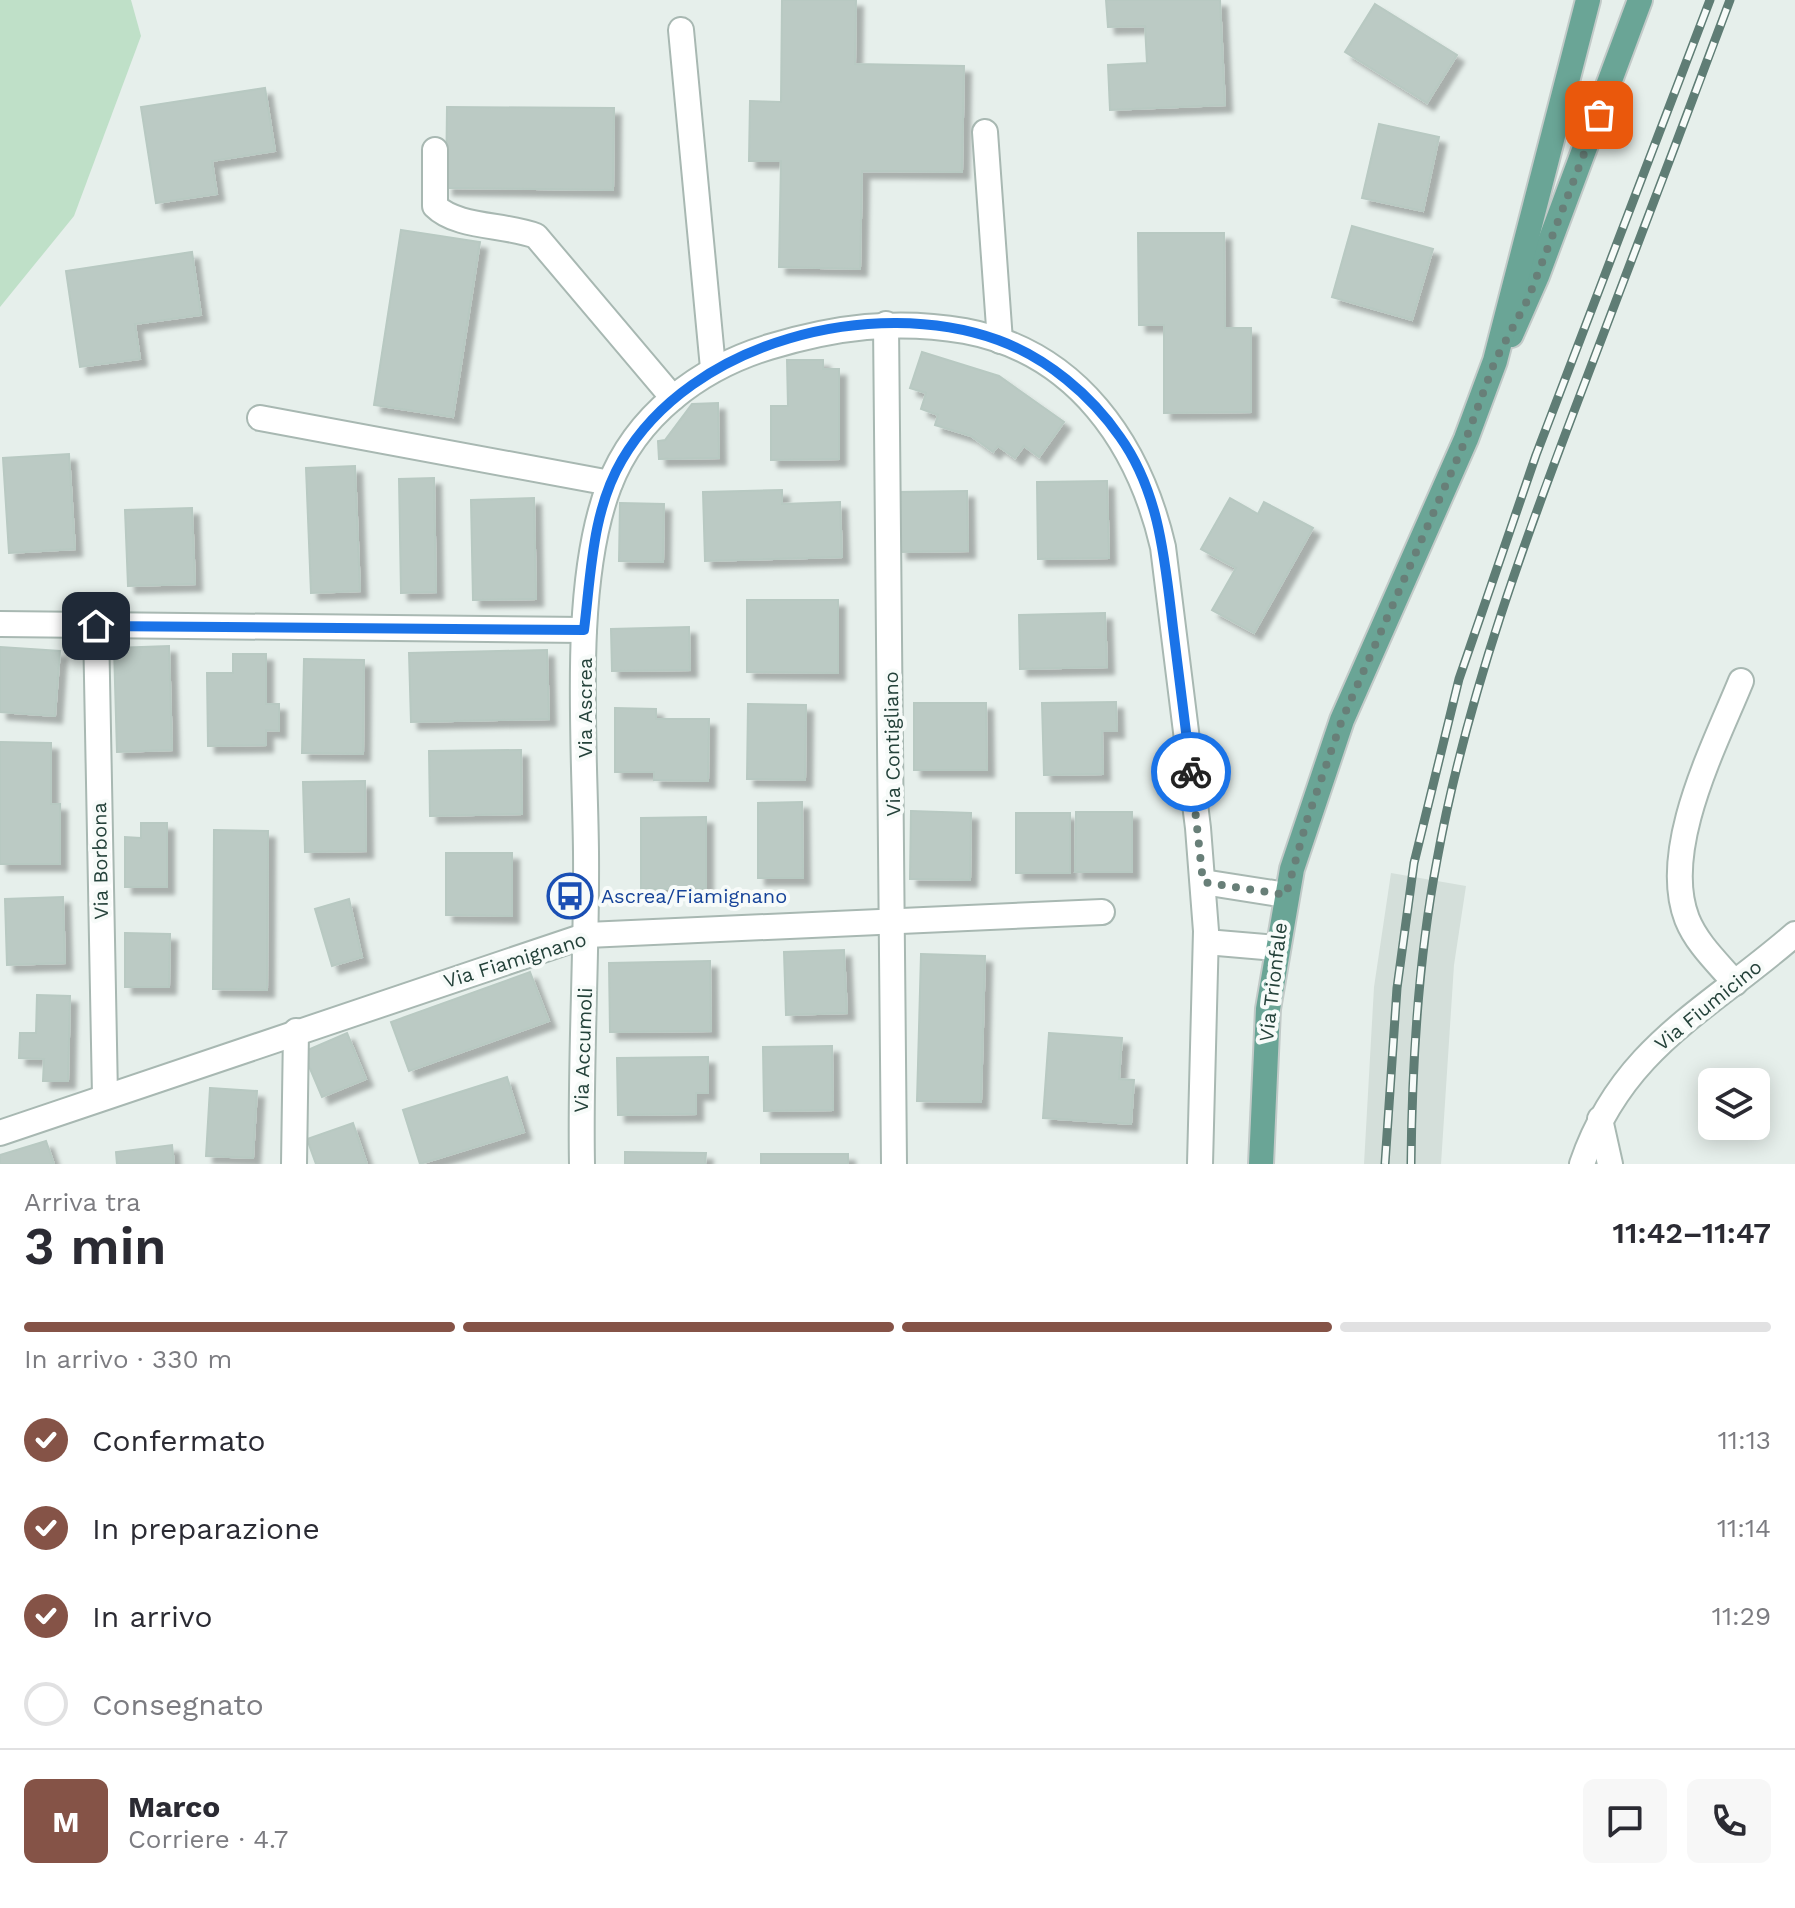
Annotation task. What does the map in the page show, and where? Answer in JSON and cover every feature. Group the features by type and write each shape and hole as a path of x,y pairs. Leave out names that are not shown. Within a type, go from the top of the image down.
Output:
{"main road":[{"name":"Via Trionfale","path":"1261,1164 1265,1047 1276,948 1286,895 1307,820 1342,720 1466,439 1495,361 1588,0"},
{"name":"Via Trionfale","path":"1495,361 1533,287 1640,0"}],"street":[{"path":"681,30 713,368"},
{"path":"985,132 1000,341"},
{"path":"435,150 435,206 447,218 512,226 536,236 673,398"},
{"name":"Via Ascrea","path":"587,935 584,630 596,541 610,483 638,436 673,398 713,368 808,335 886,324 942,327 1000,341 1052,369 1093,404 1122,439 1152,500 1163,547 1203,882"},
{"name":"Via Contigliano","path":"886,324 894,1164"},
{"path":"260,418 610,483"},
{"path":"0,624 584,630"},
{"name":"Via Borbona","path":"96,626 105,1096"},
{"path":"1735,983 1696,936 1687,920 1681,885 1682,858 1695,794 1741,681"},
{"path":"1200,1164 1206,942 1203,882 1286,895"},
{"name":"Via Fiamignano","path":"0,1133 587,935 1102,912"},
{"name":"Via Fiumicino","path":"1582,1164 1600,1119 1644,1056 1795,934"},
{"name":"Via Accumoli","path":"582,1164 587,935"},
{"path":"1206,942 1276,948"},
{"path":"294,1164 296,1031"},
{"path":"1600,1119 1610,1164"}],"shaded area":[{"path":"1391,873 1466,886 1454,965 1441,1164 1364,1164 1374,987"}],"green space":[{"path":"0,0 131,0 141,36 74,216 0,307"}],"building":[{"path":"782,0 856,0 855,64 964,66 962,172 862,171 860,269 779,267 781,161 749,161 750,101 781,102"},
{"path":"1106,0 1220,0 1225,105 1110,110 1108,65 1147,63 1145,26 1108,27"},
{"path":"1375,4 1457,55 1427,103 1345,52"},
{"path":"265,88 275,151 212,161 217,194 156,203 141,107"},
{"path":"447,107 614,108 613,190 446,188"},
{"path":"1379,124 1439,137 1423,211 1362,198"},
{"path":"1352,226 1433,249 1412,320 1332,297"},
{"path":"401,230 480,242 453,417 374,405"},
{"path":"1138,233 1224,233 1225,328 1251,328 1251,412 1164,413 1164,325 1139,325"},
{"path":"192,252 201,315 135,324 140,359 80,367 66,271"},
{"path":"922,352 999,376 1064,422 1039,457 1024,446 1015,458 998,446 993,452 971,436 935,425 938,415 921,409 926,393 910,388"},
{"path":"787,360 823,360 823,369 839,369 839,459 771,460 771,406 788,406"},
{"path":"718,403 719,458 659,459 658,441 665,440 692,404"},
{"path":"69,454 75,549 9,553 3,458"},
{"path":"355,466 360,591 311,593 306,468"},
{"path":"434,478 436,592 401,593 399,479"},
{"path":"1107,481 1109,558 1038,559 1037,482"},
{"path":"782,490 782,504 840,502 842,557 705,561 703,492"},
{"path":"967,491 968,551 900,552 898,492"},
{"path":"534,498 536,599 473,600 471,500"},
{"path":"1230,498 1258,514 1264,502 1313,528 1254,633 1212,610 1236,568 1201,549"},
{"path":"620,503 664,504 663,562 619,561"},
{"path":"192,508 195,584 128,586 125,510"},
{"path":"747,600 838,600 838,673 747,672"},
{"path":"1105,613 1107,667 1020,669 1019,615"},
{"path":"689,627 690,670 612,671 611,629"},
{"path":"169,646 172,750 117,752 114,648"},
{"path":"0,647 60,651 55,716 0,712"},
{"path":"547,650 549,719 411,722 409,653"},
{"path":"233,654 266,654 266,704 279,704 279,731 266,730 266,745 208,746 207,673 233,673"},
{"path":"304,659 364,660 363,754 302,753"},
{"path":"1116,702 1117,731 1102,731 1103,774 1044,775 1042,703"},
{"path":"914,703 986,703 987,770 914,770"},
{"path":"748,704 806,705 805,780 747,779"},
{"path":"615,708 656,709 656,719 709,719 708,781 654,780 654,772 615,772"},
{"path":"0,742 51,743 51,804 60,804 60,864 0,864"},
{"path":"521,750 522,814 430,816 429,751"},
{"path":"365,781 366,851 305,852 303,782"},
{"path":"802,802 803,878 758,878 758,803"},
{"path":"911,811 971,813 970,880 910,879"},
{"path":"1076,812 1132,812 1132,872 1075,872"},
{"path":"1016,813 1070,813 1070,873 1016,873"},
{"path":"706,817 706,889 641,889 641,818"},
{"path":"141,823 167,823 167,887 125,887 125,837 141,838"},
{"path":"214,830 268,831 267,990 213,989"},
{"path":"446,853 512,853 512,916 446,915"},
{"path":"63,897 65,963 7,965 5,899"},
{"path":"349,899 362,957 332,966 315,909"},
{"path":"125,933 170,934 169,987 125,987"},
{"path":"844,950 847,1013 786,1015 784,952"},
{"path":"921,954 985,956 981,1102 917,1101"},
{"path":"710,961 711,1031 610,1032 609,963"},
{"path":"530,972 549,1021 409,1071 391,1022"},
{"path":"37,995 70,996 68,1081 43,1081 44,1059 19,1058 20,1033 36,1033"},
{"path":"347,1033 366,1079 322,1097 303,1052"},
{"path":"1049,1033 1122,1038 1119,1079 1134,1080 1131,1124 1043,1118"},
{"path":"832,1046 833,1110 764,1111 763,1047"},
{"path":"708,1057 708,1093 696,1093 696,1114 618,1115 617,1058"},
{"path":"507,1077 524,1132 420,1164 403,1110"},
{"path":"210,1088 257,1091 253,1158 206,1156"},
{"path":"353,1123 367,1164 316,1164 307,1139"},
{"path":"46,1141 54,1164 0,1164 0,1155"},
{"path":"172,1145 174,1164 117,1164 116,1152"},
{"path":"625,1152 706,1153 705,1164 625,1164"},
{"path":"761,1154 848,1154 848,1164 761,1164"}],"railway":[{"path":"1385,1164 1397,988 1414,863 1459,679 1536,455 1710,0"},
{"path":"1411,1164 1415,1049 1425,935 1437,860 1465,737 1501,615 1542,495 1730,0"}],"way so far":[{"path":"1191,772 1203,882 1286,895 1307,820 1342,720 1466,439 1495,361 1528,299 1599,115"}],"place":[{"name":"Ascrea/Fiamignano","path":"570,896"}],"route":[{"path":"96,626 584,630 601,511 610,483 638,436 687,385 737,357 825,331 886,324 942,327 1000,341 1052,369 1093,404 1122,439 1133,458 1152,500 1163,547 1191,772"}]}
